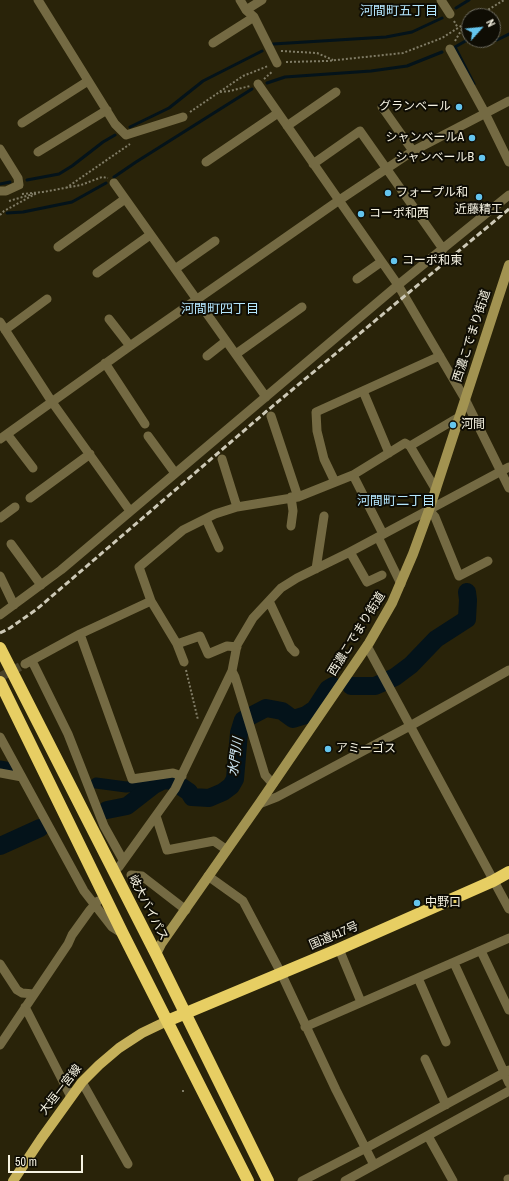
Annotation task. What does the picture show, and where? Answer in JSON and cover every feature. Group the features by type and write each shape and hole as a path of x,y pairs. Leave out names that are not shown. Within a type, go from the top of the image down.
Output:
{"highway":[{"name":"岐大バイパス","path":"0,648 156,954 268,1181"},
{"path":"0,682 123,934 248,1181"},
{"name":"国道417号","path":"167,1020 339,950 493,881 509,872"}],"main road":[{"name":"大垣一宮線","path":"13,1181 82,1082 119,1048 142,1033 167,1020"}],"street":[{"path":"38,0 115,124 126,135 183,117"},
{"path":"240,0 246,10 254,17 277,63"},
{"path":"246,10 262,0"},
{"path":"441,0 450,14"},
{"path":"213,43 254,17"},
{"path":"450,48 485,113 509,162"},
{"path":"22,123 88,81"},
{"path":"258,84 398,285 505,469 509,488"},
{"path":"287,126 336,92"},
{"path":"33,468 4,437 196,299 338,200 413,151 509,101"},
{"path":"382,107 413,151"},
{"path":"38,152 107,110"},
{"path":"206,162 278,112"},
{"path":"313,164 360,131 443,249"},
{"path":"0,149 18,178 19,185 3,191"},
{"path":"114,183 266,397"},
{"path":"0,615 61,570 398,285 509,195"},
{"path":"58,247 125,199"},
{"path":"97,273 150,235"},
{"path":"175,269 215,241"},
{"path":"357,278 381,262"},
{"name":"西濃こでまり街道","path":"156,954 161,944 186,910 367,646 392,603 414,554 509,265"},
{"path":"47,299 2,326 52,402 130,511"},
{"path":"236,354 302,307"},
{"path":"109,319 130,346"},
{"path":"207,356 226,341"},
{"path":"335,482 324,459 317,431 316,412 440,356"},
{"path":"105,364 145,424"},
{"path":"363,391 389,453"},
{"path":"271,416 295,497 291,526"},
{"path":"410,446 459,417"},
{"path":"148,436 175,473"},
{"path":"184,662 177,644 151,601 139,567 183,530 237,507 295,497 353,475 405,443 410,446 436,490"},
{"path":"30,498 90,454"},
{"path":"222,459 237,507"},
{"path":"113,870 119,867 175,789 232,671 237,647 253,618 281,588 297,578 350,552 505,469"},
{"path":"353,475 401,584"},
{"path":"0,518 14,507"},
{"path":"429,510 435,517 458,576 488,561"},
{"path":"316,569 324,516"},
{"path":"206,519 219,548"},
{"path":"11,544 41,585"},
{"path":"350,552 367,582 382,575"},
{"path":"0,576 14,605"},
{"path":"123,860 104,826 68,734 29,662 80,634 151,601"},
{"path":"269,601 291,648 296,652"},
{"path":"80,634 132,779 173,773 182,777"},
{"path":"177,644 200,636 208,654 227,646 237,647"},
{"path":"367,646 509,909"},
{"path":"259,804 277,797 410,726 509,670"},
{"path":"232,671 265,775 273,784"},
{"path":"0,737 84,891 112,927 123,934"},
{"path":"0,773 22,777"},
{"path":"156,816 167,850 214,841 227,850"},
{"path":"131,875 142,876 186,910"},
{"path":"208,876 243,901 370,1157"},
{"path":"0,1045 68,944 72,935 95,904 104,895"},
{"path":"305,1026 509,938"},
{"path":"339,950 361,1002"},
{"path":"481,951 509,1010"},
{"path":"345,1181 370,1157 446,1105 507,1076 454,963"},
{"path":"0,964 17,990 22,993 34,994"},
{"path":"418,978 446,1042"},
{"path":"25,1007 71,1096"},
{"path":"425,1059 446,1105"},
{"path":"82,1082 128,1164"},
{"path":"302,1181 428,1136 509,1091"},
{"path":"428,1136 453,1181"}],"path":[{"path":"491,8 504,0"},
{"path":"183,117 243,76 277,63 334,60 403,53 442,38 461,26"},
{"path":"450,48 461,31"},
{"path":"270,50 317,53 334,60"},
{"path":"66,188 131,144"},
{"path":"7,201 66,188 102,177 108,178 114,183"},
{"path":"3,191 17,194 38,193"},
{"path":"0,215 4,211 38,193"},
{"path":"184,662 202,733"}],"waterway":[{"path":"456,8 469,0"},
{"path":"273,44 386,37 412,32 442,18"},
{"path":"501,38 509,34"},
{"path":"461,44 455,47 474,84"},
{"path":"130,127 169,108 203,81 262,51"},
{"path":"267,83 285,77 371,71 407,66 442,52"},
{"path":"114,177 252,89"},
{"path":"27,180 59,174 115,135"},
{"path":"0,184 10,182"},
{"path":"7,213 23,212 72,202 106,183"},
{"name":"水門川","path":"351,686 375,686 395,677 411,665 436,639 467,619 467,592"},
{"name":"水門川","path":"107,810 127,806 154,785 164,780 173,781 189,792 192,797 209,798 223,792 231,786 235,779 239,733 243,720 266,708 282,711 293,719 306,715 315,709 328,689 333,686"},
{"path":"0,766 11,768"},
{"path":"96,783 126,787 154,785"},
{"name":"水門川","path":"0,846 40,828"}],"tunnel":[{"path":"0,677 25,664"}],"railway":[{"path":"0,633 10,628 37,609 268,410 509,209"}],"place":[{"name":"グランベール","path":"459,107"},
{"name":"シャンベールA","path":"472,138"},
{"name":"シャンベールB","path":"482,158"},
{"name":"フォープル和","path":"388,193"},
{"name":"近藤精工","path":"479,197"},
{"name":"コーポ和西","path":"361,214"},
{"name":"コーポ和東","path":"394,261"},
{"name":"河間","path":"453,425"},
{"name":"アミーゴス","path":"328,749"},
{"name":"中野口","path":"417,903"}],"district":[{"name":"河間町五丁目","path":"399,12"},
{"name":"河間町四丁目","path":"220,310"},
{"name":"河間町二丁目","path":"396,502"}]}
